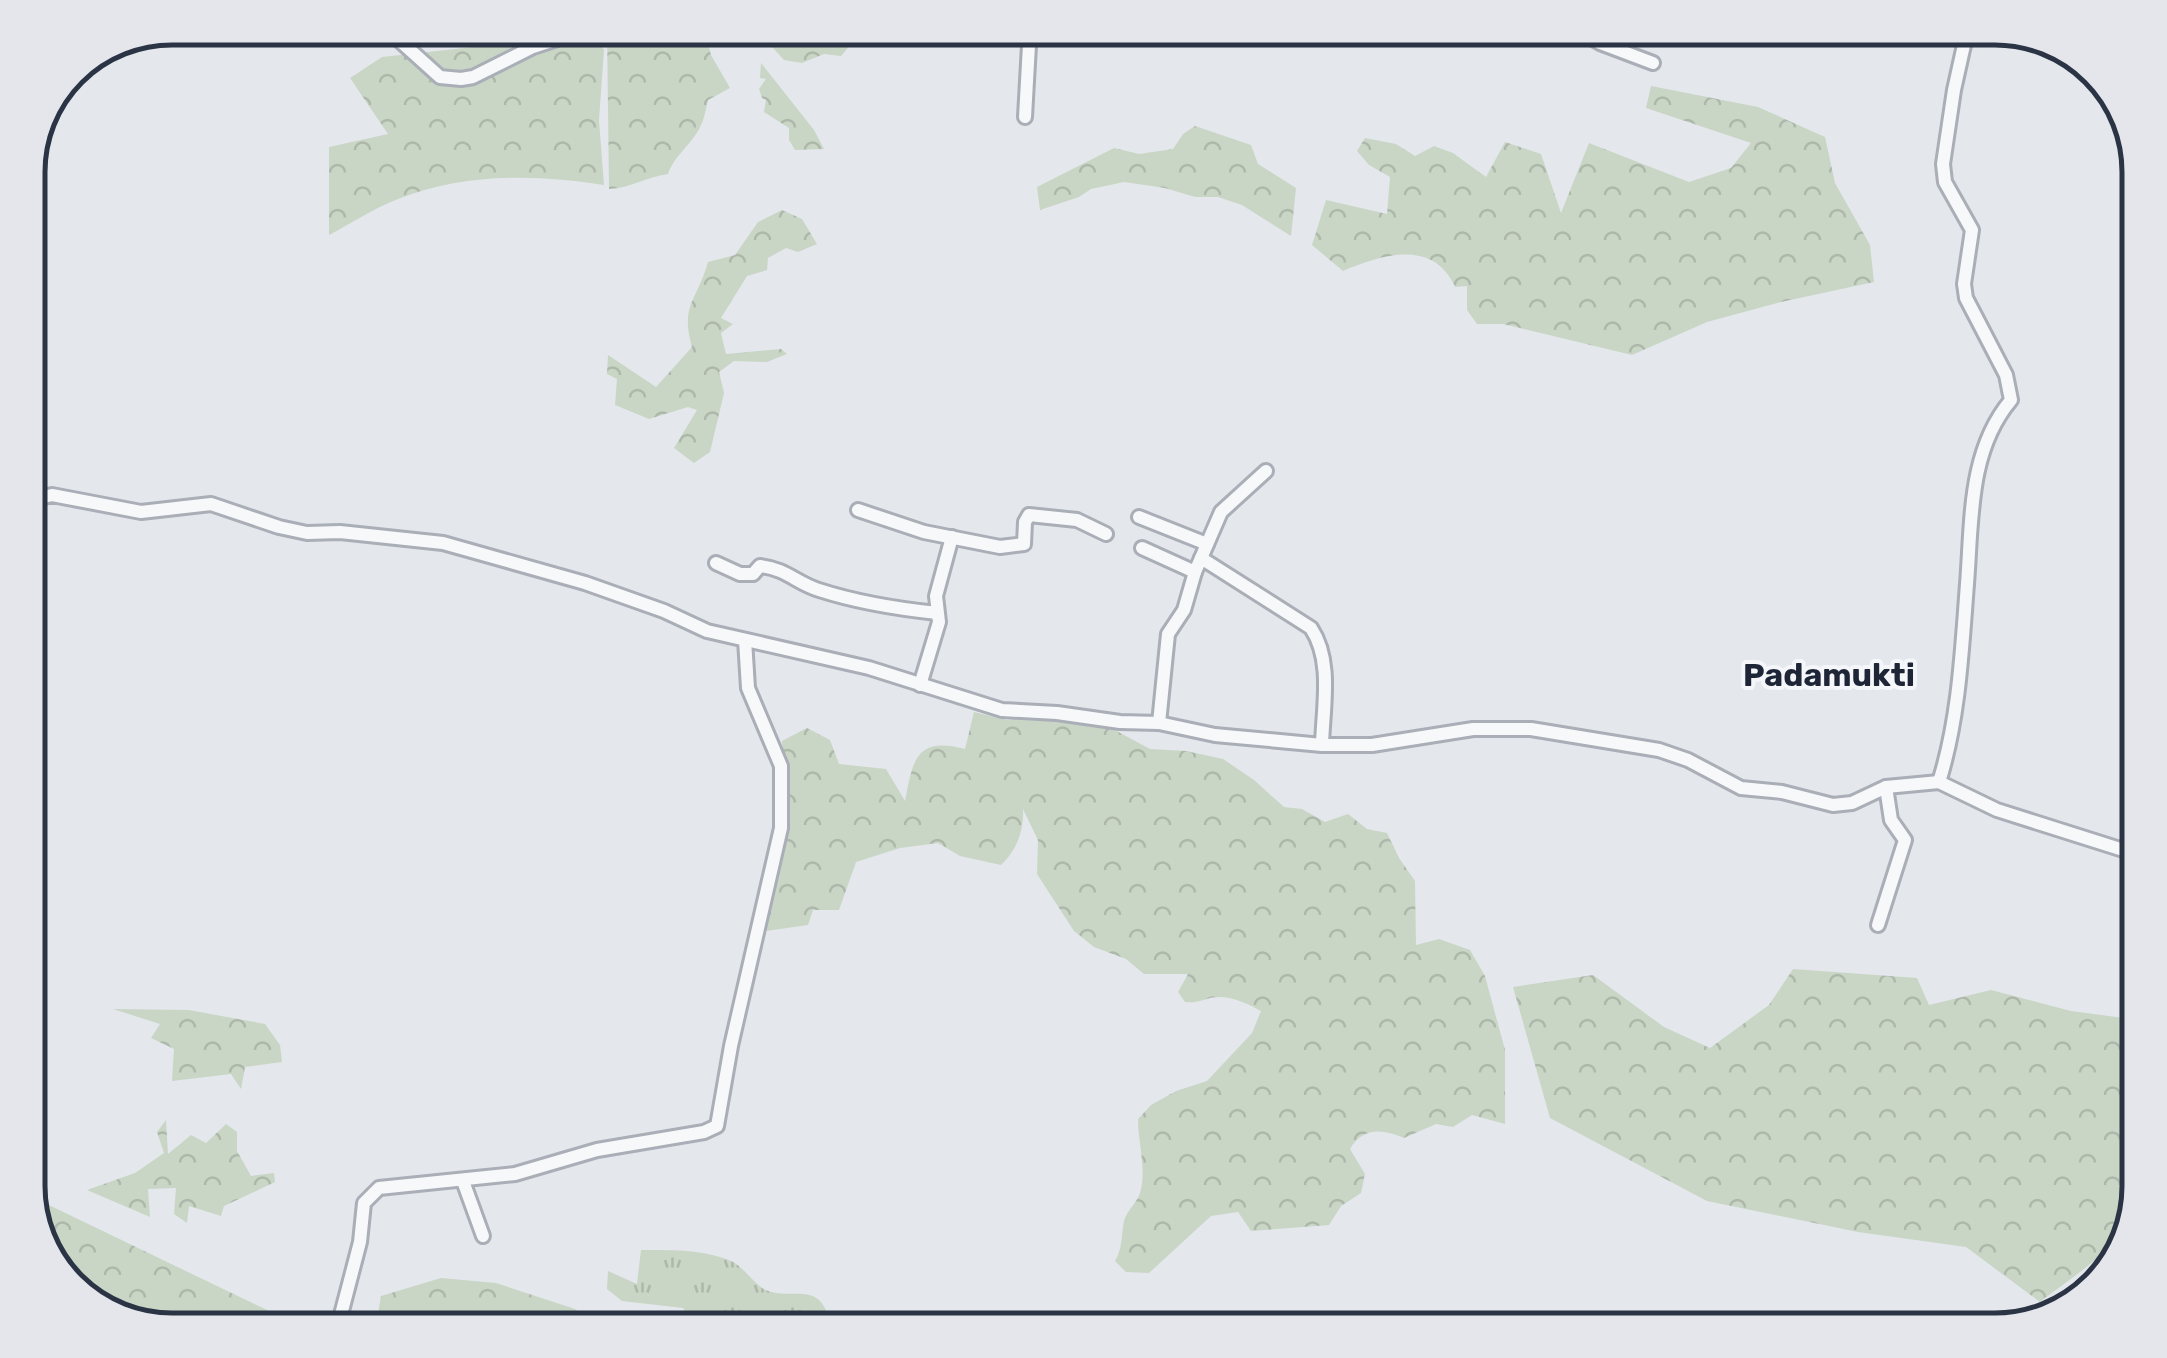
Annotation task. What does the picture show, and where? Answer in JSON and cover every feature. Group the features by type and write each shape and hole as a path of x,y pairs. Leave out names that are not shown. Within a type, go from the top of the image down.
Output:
{"street":[{"path":"405,45 440,77 461,79 539,45"},
{"path":"1025,117 1029,45"},
{"path":"1605,45 1653,64"},
{"path":"1939,782 1951,739 1974,489 1989,430 2011,400 2006,375 1966,298 1964,284 1972,230 1944,177 1949,118 1964,45"},
{"path":"1159,723 1168,634 1188,599 1222,510 1266,471"},
{"path":"45,497 141,512 211,504 278,528 444,543 584,583 664,611 707,632 869,668 1002,710 1159,723 1215,735 1322,745 1372,745 1473,729 1531,729 1659,750 1688,760 1741,788 1782,792 1833,805 1852,803 1886,787 1939,782 1997,810 2122,849"},
{"path":"858,510 920,532 1000,548 1025,542 1027,516 1077,520 1106,534"},
{"path":"1139,517 1207,544"},
{"path":"920,685 939,622 936,596 952,537"},
{"path":"1142,548 1198,565 1311,628 1321,643 1324,665 1322,745"},
{"path":"716,563 742,574 754,574 760,566 778,568 815,588 859,602 937,613"},
{"path":"342,1313 360,1242 364,1203 380,1188 515,1174 597,1150 704,1132 717,1126 731,1046 781,828 781,766 748,688 745,640"},
{"path":"1878,926 1905,840 1890,820 1886,787"},
{"path":"464,1180 483,1236"}],"green space":[{"path":"492,45 601,45 604,50 599,120 604,185 526,178 448,184 389,203 329,235 329,147 388,134 350,78 382,57"},
{"path":"607,45 708,45 730,88 708,100 698,132 668,174 609,189"},
{"path":"770,45 850,45 841,56 824,54 802,63 784,60"},
{"path":"761,63 814,130 824,149 795,150 789,140 789,128 764,112 766,100 759,89 766,79 760,78"},
{"path":"1651,86 1758,107 1825,137 1835,183 1870,245 1874,282 1707,322 1632,355 1503,324 1477,324 1467,310 1467,286 1455,287 1434,262 1420,256 1389,256 1343,271 1312,245 1326,200 1387,214 1390,177 1369,165 1357,151 1365,138 1396,144 1415,156 1434,146 1453,153 1486,177 1505,142 1541,154 1561,213 1589,143 1689,182 1731,168 1751,143 1646,108"},
{"path":"1195,126 1251,145 1258,164 1296,188 1291,236 1242,205 1218,197 1195,197 1124,182 1091,189 1040,210 1037,187 1114,148 1139,154 1173,149 1183,134"},
{"path":"782,210 802,219 817,244 798,252 786,248 768,258 767,270 747,276 721,318 733,324 721,333 726,354 781,349 787,354 767,362 734,361 719,372 724,393 710,452 694,463 674,448 697,410 688,407 649,419 615,405 617,379 607,374 608,355 656,387 692,347 689,312 708,262 735,255 758,222"},
{"path":"974,712 1007,720 1098,721 1150,749 1223,759 1284,807 1302,809 1325,822 1348,814 1367,829 1387,833 1415,881 1416,945 1439,939 1470,950 1485,976 1505,1050 1505,1124 1472,1115 1453,1127 1436,1124 1404,1138 1367,1133 1350,1149 1365,1174 1361,1193 1341,1206 1329,1225 1251,1231 1238,1212 1211,1216 1149,1273 1126,1272 1115,1261 1124,1221 1142,1184 1138,1119 1151,1105 1176,1091 1207,1081 1252,1033 1261,1011 1225,997 1185,1002 1178,992 1188,974 1144,974 1126,959 1094,947 1074,931 1037,874 1038,840 1023,809 1018,839 1001,865 960,856 938,843 900,848 856,862 839,910 813,910 808,925 766,931 787,806 782,741 807,728 830,740 839,764 886,769 905,801 919,755 936,746 965,749"},
{"path":"1793,969 1917,978 1929,1005 1991,990 2071,1011 2122,1018 2122,1186 2120,1211 2104,1252 2040,1302 1966,1247 1858,1232 1707,1201 1550,1118 1513,987 1593,975 1664,1027 1710,1048 1769,1005"},
{"path":"113,1009 189,1010 265,1024 280,1045 282,1062 245,1067 241,1089 231,1074 172,1081 174,1049 151,1038 160,1024"},
{"path":"166,1120 168,1154 191,1135 206,1143 226,1124 237,1132 237,1151 251,1176 274,1173 275,1182 224,1206 221,1216 189,1206 187,1223 174,1214 176,1188 148,1189 150,1217 87,1190 135,1173 164,1153 157,1132"},
{"path":"47,1204 273,1313 147,1311 116,1300 101,1292 71,1263 55,1235"},
{"path":"641,1250 700,1252 733,1262 762,1288 813,1296 827,1313 687,1313 683,1308 622,1301 607,1289 608,1271 637,1284"},
{"path":"441,1278 496,1283 580,1313 378,1313 381,1296"}],"district":[{"name":"Padamukti","path":"1829,675"}]}
